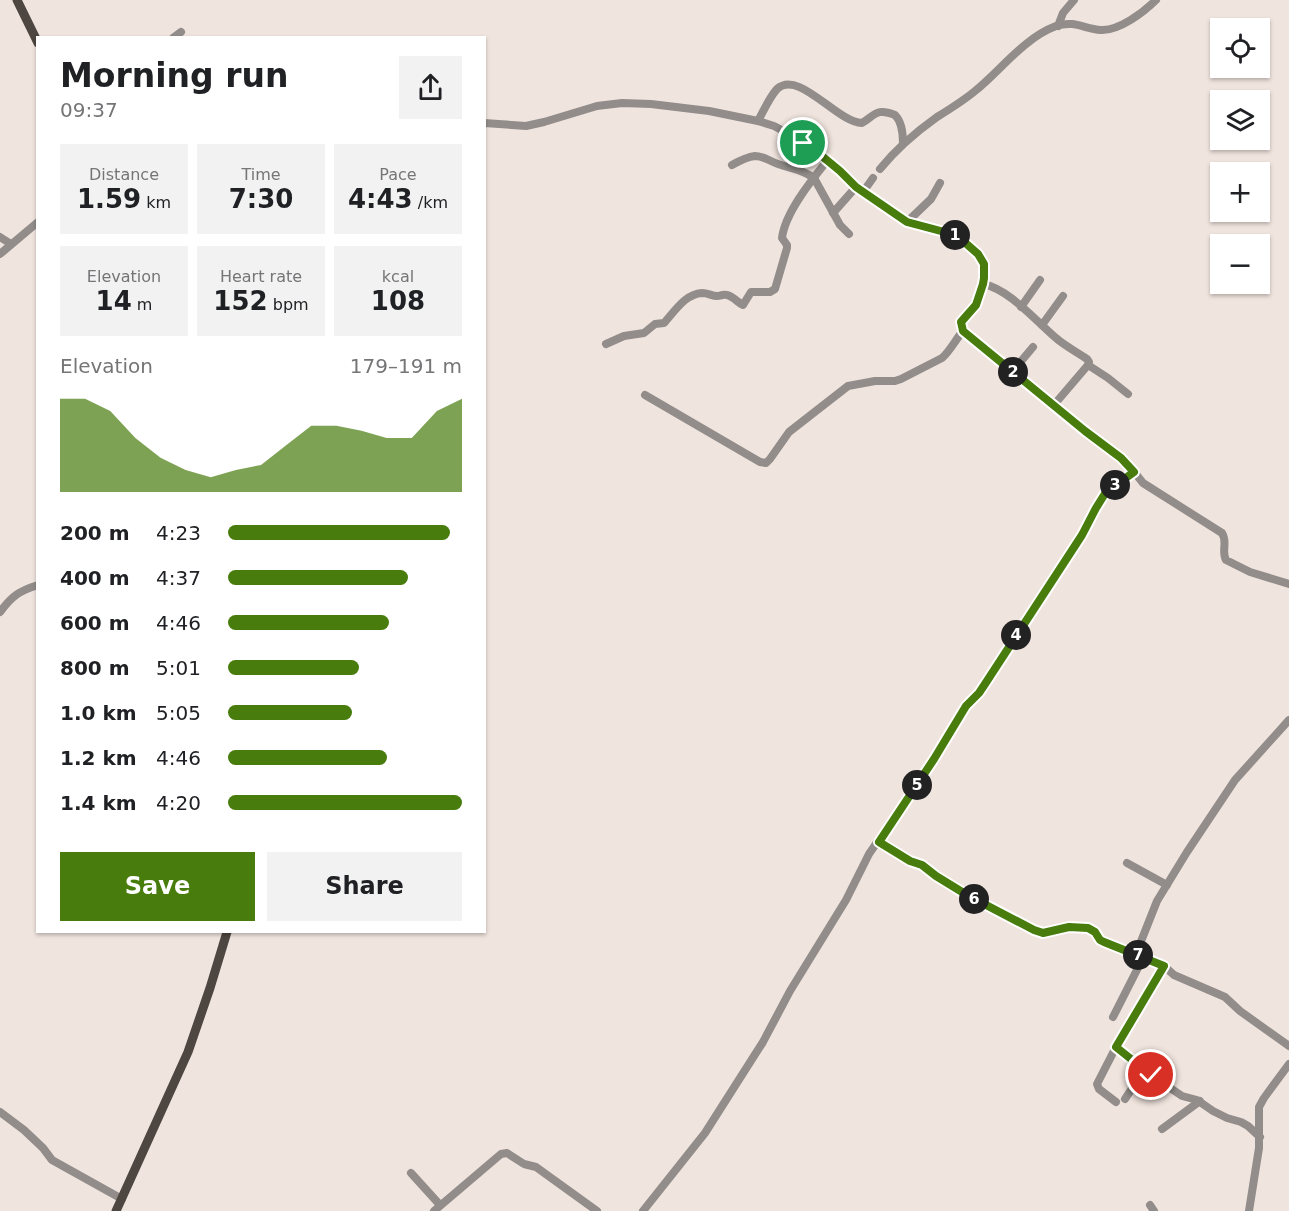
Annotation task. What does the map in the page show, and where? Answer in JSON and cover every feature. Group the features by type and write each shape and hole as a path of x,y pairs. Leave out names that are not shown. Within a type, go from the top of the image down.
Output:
{"main road":[{"path":"17,0 36,39"},
{"path":"116,1211 188,1052 227,933"}],"street":[{"path":"1058,26 1063,13 1074,0"},
{"path":"880,169 903,143 972,93 1020,49 1042,33 1072,23 1101,30 1110,29 1126,22 1156,0"},
{"path":"176,36 181,32"},
{"path":"758,121 779,87 792,84 803,88 852,122 862,123 878,112 896,115 902,130 903,143"},
{"path":"486,123 525,126 597,106 622,103 651,104 758,121 789,134 827,161 860,190 907,222 942,230 962,240 978,254 984,264 983,284 976,305 961,322 963,331 1053,406 1121,458 1150,488 1222,533 1225,539 1224,556 1226,560 1250,572 1289,584"},
{"path":"732,165 745,158 756,156 765,157 776,164 802,170 814,178 840,225 849,234"},
{"path":"606,344 624,336 644,333 655,324 664,323 680,304 695,295 705,293 715,296 727,295 741,305 751,292 770,292 775,289 788,248 782,238 784,228 794,208 827,161"},
{"path":"833,213 873,178"},
{"path":"907,222 931,199 939,183"},
{"path":"0,254 36,224"},
{"path":"0,237 11,244"},
{"path":"1021,307 1041,280"},
{"path":"983,284 994,287 1063,344 1087,359 1088,365 1053,406"},
{"path":"1042,325 1063,296"},
{"path":"645,395 760,462 766,463 789,432 848,386 901,379 942,358 963,331"},
{"path":"1012,372 1033,347"},
{"path":"1088,365 1128,394"},
{"path":"643,1211 712,1123 839,913 869,854 934,759 966,706 985,684 1077,542 1106,492 1134,472"},
{"path":"0,612 16,593 36,586"},
{"path":"1113,1017 1139,956 1150,915 1167,885 1235,780 1289,720"},
{"path":"879,842 910,861 922,865 967,895 1034,930 1043,933 1069,927 1088,928 1095,932 1100,940 1164,966 1174,975 1225,997 1240,1011 1289,1046"},
{"path":"1127,863 1167,885"},
{"path":"1116,1102 1099,1089 1097,1084 1164,966"},
{"path":"1116,1047 1182,1096 1200,1101 1213,1111 1248,1126 1260,1137"},
{"path":"1125,1099 1155,1058 1167,1065"},
{"path":"1249,1211 1260,1137 1259,1107 1289,1064"},
{"path":"1162,1129 1200,1101"},
{"path":"0,1112 24,1130 43,1148 52,1161 122,1199"},
{"path":"411,1173 437,1208 501,1154 507,1153 524,1164 536,1167 597,1211"}],"route":[{"path":"803,143 840,171 856,187 907,222 952,234 978,254 984,264 984,278 979,300 961,322 963,331 1121,458 1134,472 1106,492 1082,535 979,693 969,701 879,842 910,861 922,865 967,895 1034,930 1043,933 1069,927 1088,928 1093,930 1100,940 1164,966 1116,1047 1151,1075"}]}
